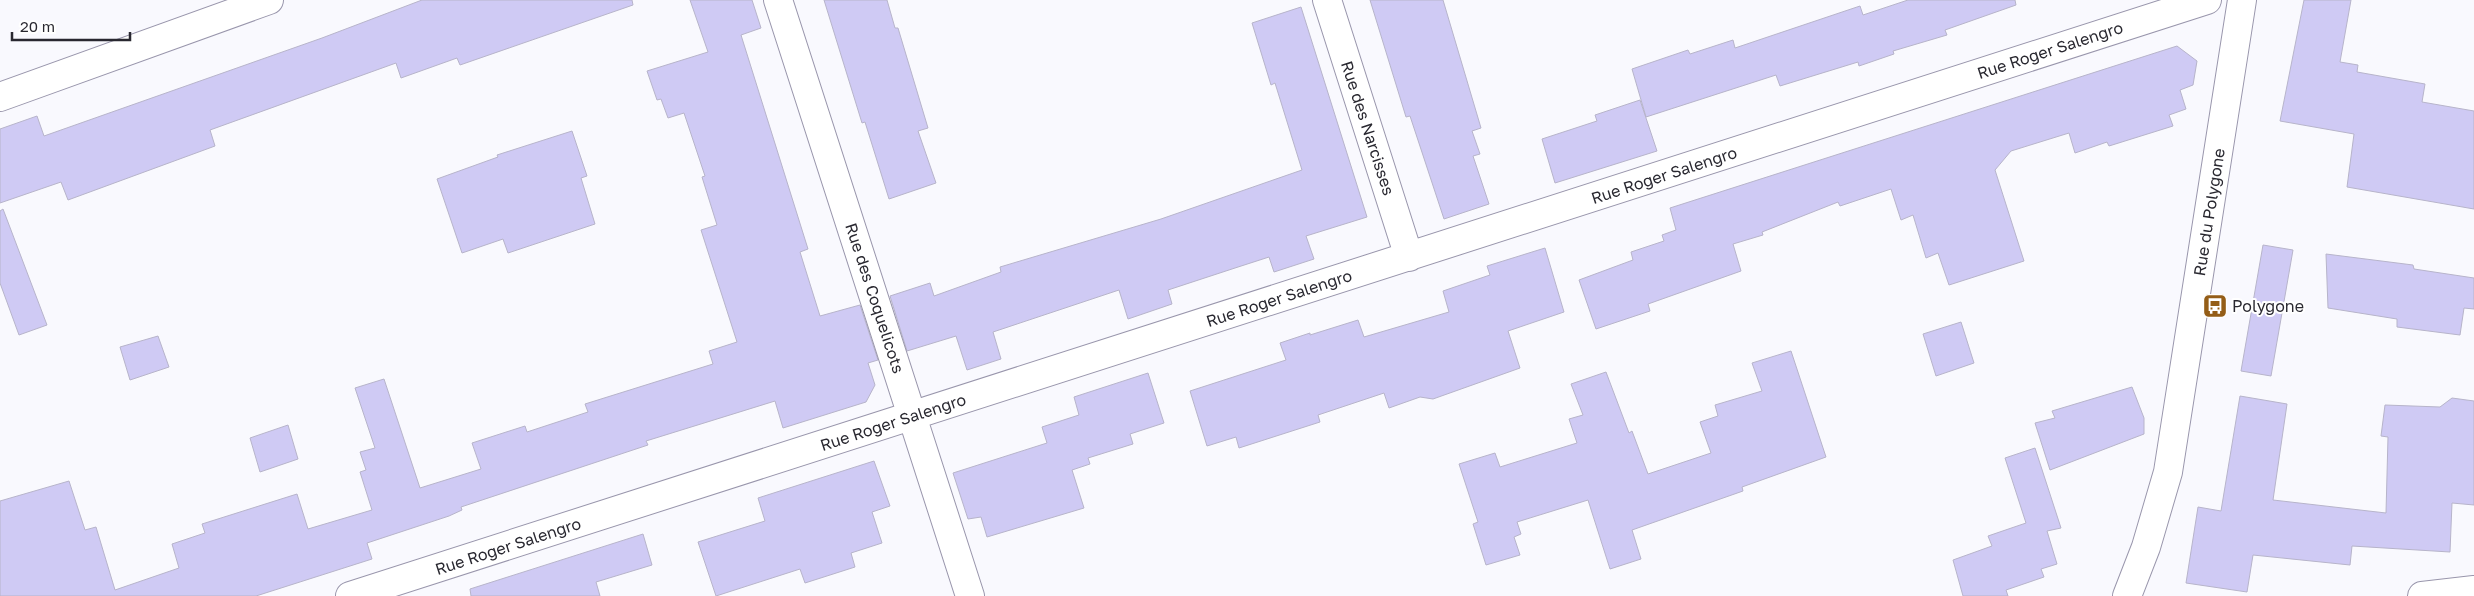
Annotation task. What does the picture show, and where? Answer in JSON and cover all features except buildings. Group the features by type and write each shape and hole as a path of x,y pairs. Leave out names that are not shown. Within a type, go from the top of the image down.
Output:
{"street":[{"path":"0,97 270,0"},
{"name":"Rue des Coquelicots","path":"778,0 970,596"},
{"name":"Rue des Narcisses","path":"1328,0 1409,256"},
{"name":"Rue Roger Salengro","path":"350,596 2207,0"},
{"name":"Rue du Polygone","path":"2127,596 2146,547 2168,472 2242,0"},
{"path":"2422,596 2474,590"}],"place":[{"name":"Polygone","path":"2215,306"}]}
